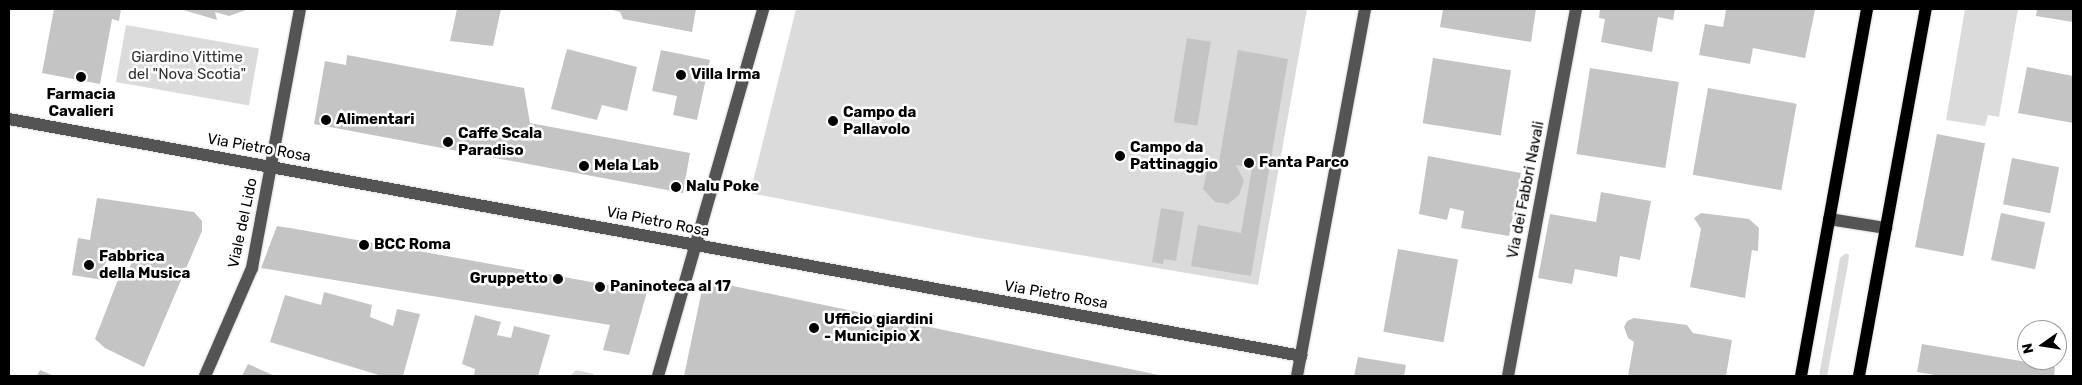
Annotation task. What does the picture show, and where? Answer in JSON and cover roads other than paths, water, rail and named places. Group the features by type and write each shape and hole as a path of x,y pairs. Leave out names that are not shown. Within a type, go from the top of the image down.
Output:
{"main road":[{"path":"1800,376 1867,9"},
{"path":"1859,376 1926,9"}],"street":[{"name":"Viale del Lido","path":"204,376 252,268 300,9"},
{"path":"658,376 763,9"},
{"path":"1297,376 1365,9"},
{"name":"Via dei Fabbri Navali","path":"1508,376 1576,9"},
{"name":"Via Pietro Rosa","path":"9,119 1300,356"},
{"path":"1829,219 1886,228"}],"place":[{"name":"Villa Irma","path":"681,75"},
{"name":"Farmacia Cavalieri","path":"81,77"},
{"name":"Alimentari","path":"326,120"},
{"name":"Campo da Pallavolo","path":"833,121"},
{"name":"Caffe Scala Paradiso","path":"448,142"},
{"name":"Campo da Pattinaggio","path":"1120,156"},
{"name":"Fanta Parco","path":"1249,163"},
{"name":"Mela Lab","path":"584,166"},
{"name":"Nalu Poke","path":"676,187"},
{"name":"BCC Roma","path":"364,245"},
{"name":"Fabbrica della Musica","path":"89,265"},
{"name":"Gruppetto","path":"558,279"},
{"name":"Paninoteca al 17","path":"600,287"},
{"name":"Ufficio giardini - Municipio X","path":"814,328"}],"park label":[{"name":"Giardino Vittime del \"Nova Scotia\"","path":"187,66"}]}
